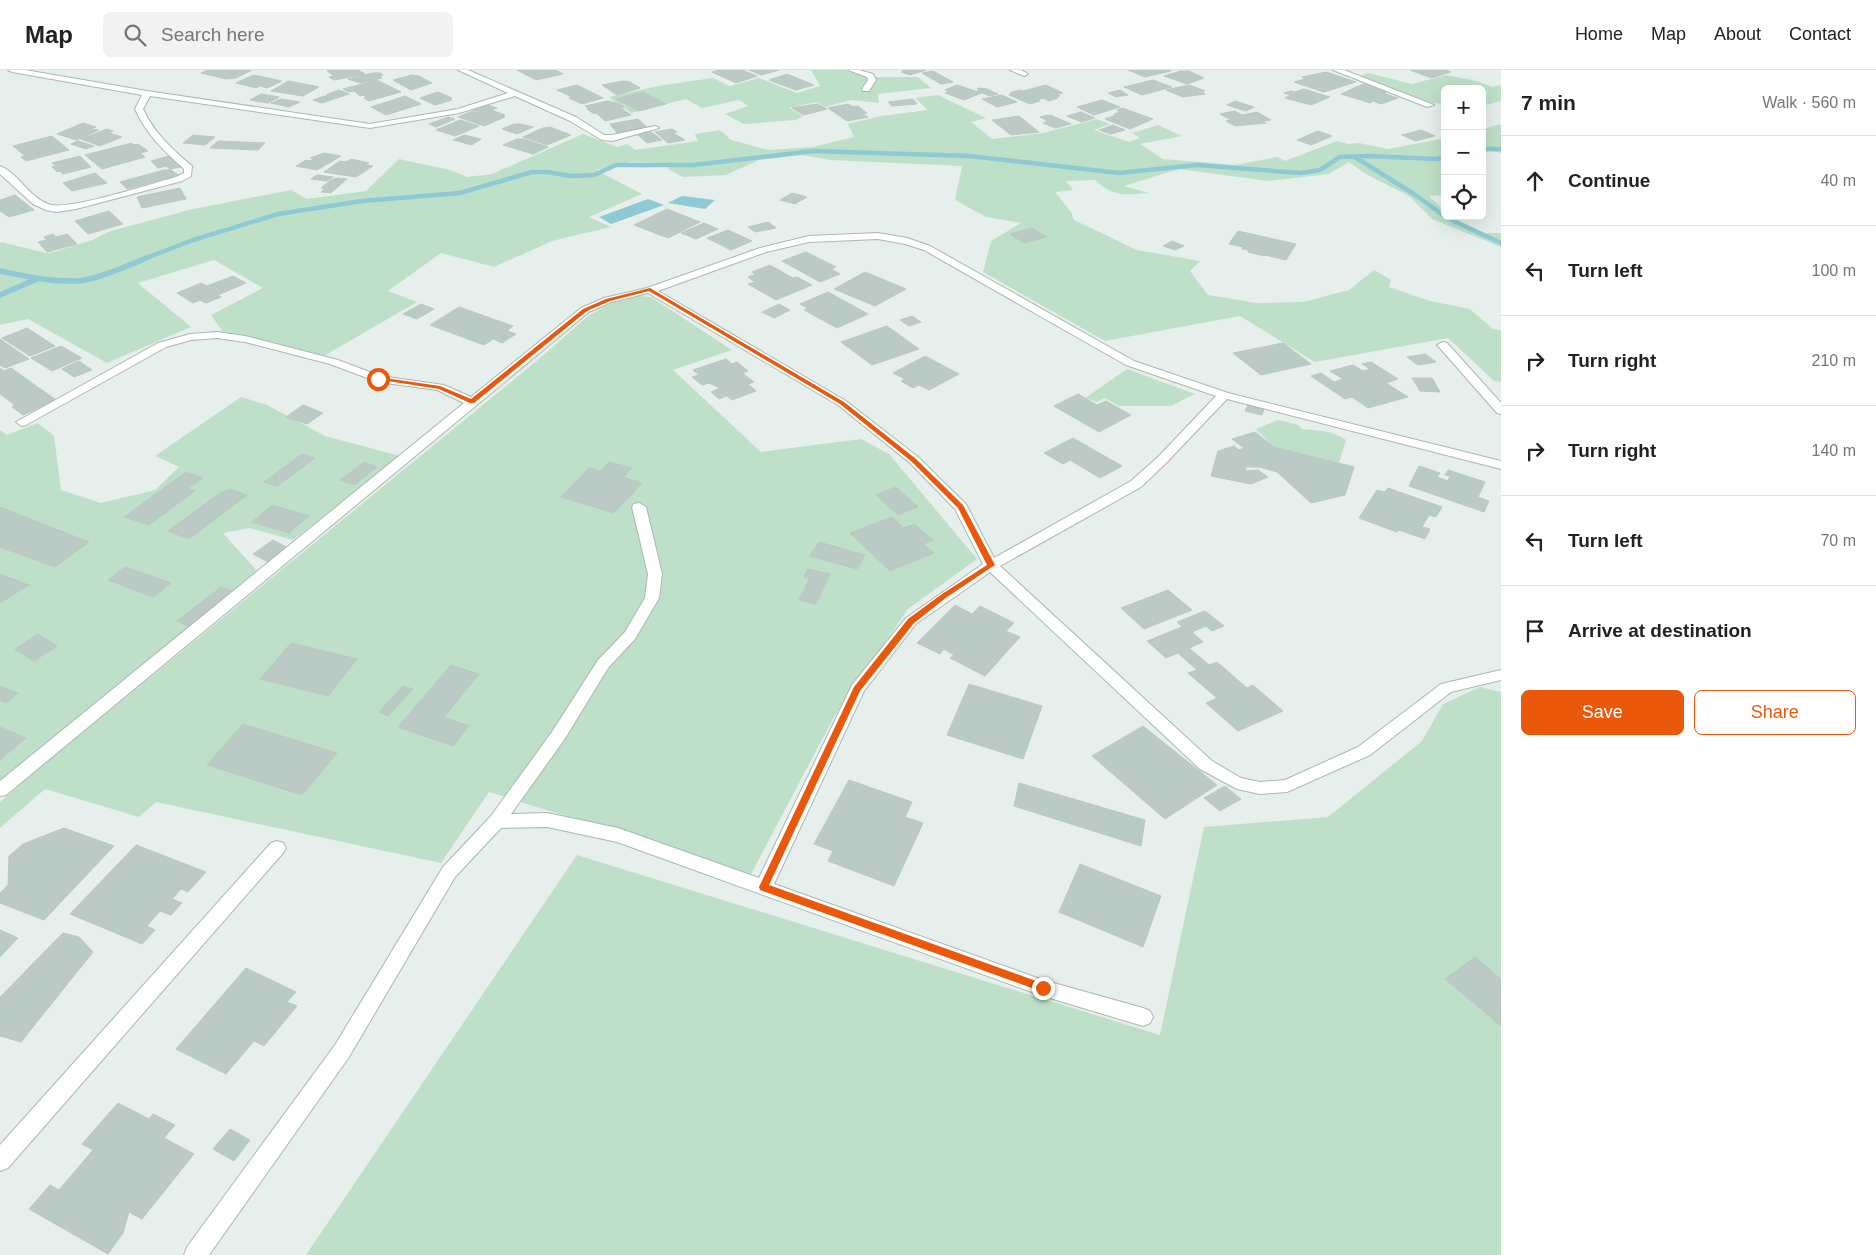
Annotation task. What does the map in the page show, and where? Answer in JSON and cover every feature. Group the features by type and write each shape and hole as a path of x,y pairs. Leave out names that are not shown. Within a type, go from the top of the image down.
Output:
{"street":[{"path":"12,70 370,126 459,111 514,94"},
{"path":"462,70 573,119 602,137 612,138 655,128"},
{"path":"852,70 870,76 872,80 866,89"},
{"path":"1014,70 1024,74"},
{"path":"1337,70 1430,105"},
{"path":"0,170 40,204 50,208 76,206 188,174 189,168 164,147 144,120 139,109 147,92"},
{"path":"0,790 585,310 608,300 650,290 763,250 809,239 865,236 907,241 927,248 978,275 1130,363 1146,370 1224,395 1501,465"},
{"path":"650,290 842,403 914,460 961,507 991,565 1206,765 1237,783 1260,788 1287,786 1364,751 1446,688 1501,675"},
{"path":"22,422 150,351 178,340 210,335 245,338 334,362 385,381 427,384 472,402"},
{"path":"1443,345 1501,410"},
{"path":"764,887 857,689 911,621 944,596 991,565 1136,484 1162,460 1224,395"},
{"path":"195,1255 342,1051 449,872 497,821 558,736 603,664 630,635 652,598 655,574 639,507"},
{"path":"497,821 547,820 618,835 1043,988 1143,1017"},
{"path":"0,1161 277,848"}],"green space":[{"path":"811,70 844,70 865,77 918,77 931,88 878,94 879,103 851,100 825,107 816,102 789,108 803,116 796,120 744,124 725,114 748,106 739,100 702,108 686,99 631,113 609,97 658,86 713,78 730,86 759,78 797,93 820,86"},
{"path":"1369,73 1412,84 1446,75 1476,81 1493,87 1501,85 1501,101 1486,105 1486,85 1441,85 1441,104 1433,103 1357,77"},
{"path":"938,95 986,118 971,122 992,139 1043,133 1097,119 1110,124 1094,130 1129,142 1140,138 1132,133 1158,125 1182,136 1140,144 1163,159 1235,165 1277,157 1285,161 1337,141 1388,149 1441,139 1441,195 1429,196 1441,207 1441,220 1458,220 1484,233 1501,233 1501,247 1432,219 1409,196 1364,173 1349,162 1329,174 1268,181 1179,169 1124,186 1149,193 1120,194 1102,186 1095,180 1066,181 1073,190 1055,192 1071,212 1074,220 1137,250 1200,261 1190,271 1208,295 1257,303 1303,302 1349,290 1374,270 1391,280 1389,287 1430,301 1470,309 1493,329 1501,330 1501,382 1494,381 1448,338 1315,362 1240,316 1105,341 983,272 991,241 1021,223 986,217 955,200 962,166 831,160 802,155 759,160 726,175 683,177 668,169 669,163 630,162 596,170 642,194 589,217 611,227 552,241 494,267 441,253 388,291 417,302 324,356 222,331 211,315 263,288 214,260 138,283 191,327 107,363 28,319 0,325 0,243 2,242 46,253 54,252 92,240 111,231 189,210 291,190 307,199 366,191 399,159 450,170 467,177 492,174 583,134 617,147 627,144 635,150 698,141 695,134 720,130 731,140 769,150 813,147 854,137 848,124 881,116 928,110 915,98"},
{"path":"1501,124 1501,153 1486,152 1486,128"},
{"path":"639,296 651,297 732,350 673,370 761,452 861,439 889,454 977,559 908,609 835,715 751,874 489,792 441,863 156,802 139,817 45,789 0,828 0,802 43,765 539,359 588,316 612,303"},
{"path":"1127,369 1195,394 1171,406 1119,406 1105,398 1097,402 1085,398"},
{"path":"241,397 267,405 325,436 400,456 293,540 249,528 223,533 259,573 0,783 0,430 7,435 38,423 54,436 61,490 101,503 155,490 179,467 155,456"},
{"path":"1278,420 1299,425 1302,429 1331,433 1342,437 1346,440 1339,463 1274,447 1256,429"},
{"path":"1480,687 1501,692 1501,1255 306,1255 577,855 1160,1035 1204,827 1328,817 1422,741 1443,704"}],"water":[{"path":"682,196 715,200 705,209 668,203"},
{"path":"648,199 664,205 611,224 599,217"}],"building":[{"path":"208,70 252,70 236,78 226,79 201,73"},
{"path":"358,70 365,74 334,80 329,77 334,76 327,71"},
{"path":"517,70 555,70 563,74 536,80"},
{"path":"719,70 742,70 757,76 736,83 712,72"},
{"path":"749,70 779,70 761,75"},
{"path":"902,70 926,70 910,75 901,72 904,71"},
{"path":"1128,70 1167,70 1171,71 1145,77"},
{"path":"1410,70 1445,70 1451,72 1431,78"},
{"path":"933,71 953,82 941,84 922,73"},
{"path":"1181,71 1189,71 1204,78 1187,84 1164,76"},
{"path":"1326,72 1356,82 1324,92 1294,82 1305,79 1302,77"},
{"path":"380,73 383,75 379,77 382,78 360,83 348,79"},
{"path":"787,74 814,85 796,90 769,80"},
{"path":"254,75 282,81 267,88 260,86 256,88 236,83"},
{"path":"412,75 419,76 432,83 411,90 393,80"},
{"path":"377,80 401,92 369,101 363,95 360,96 354,91 348,92 343,89"},
{"path":"1153,80 1172,87 1142,95 1124,87"},
{"path":"288,81 319,87 303,96 271,91"},
{"path":"623,81 630,82 640,88 617,95 602,85"},
{"path":"1363,84 1388,91 1383,93 1398,98 1381,104 1373,101 1370,103 1341,94"},
{"path":"577,85 603,98 582,104 557,90"},
{"path":"957,85 981,93 964,100 945,93 949,91 945,90"},
{"path":"1046,85 1063,93 1057,94 1060,96 1055,97 1058,98 1049,101 1043,98 1030,104 1009,95 1019,90 1023,91"},
{"path":"1189,85 1205,91 1201,92 1205,94 1183,97 1166,90"},
{"path":"980,88 998,94 990,96 977,91 980,91 977,89"},
{"path":"1304,89 1330,97 1311,105 1285,98 1291,95 1284,93"},
{"path":"339,90 349,94 322,103 313,100 324,96 329,97 326,95"},
{"path":"1120,90 1128,95 1116,97 1108,93"},
{"path":"438,92 452,98 449,99 452,100 435,105 420,98"},
{"path":"643,92 666,104 639,111 616,99"},
{"path":"261,94 279,97 268,103 250,100"},
{"path":"1002,95 1017,102 997,107 982,99"},
{"path":"405,96 421,104 386,115 371,107"},
{"path":"281,99 300,102 289,107 271,103"},
{"path":"913,99 917,104 892,106 888,102"},
{"path":"1102,100 1120,107 1094,115 1077,107"},
{"path":"608,101 624,107 621,108 631,115 605,121 585,106"},
{"path":"1235,101 1254,107 1246,111 1227,105"},
{"path":"817,104 827,109 804,115 792,108"},
{"path":"848,104 853,107 858,106 867,113 863,114 868,117 847,121 828,108"},
{"path":"487,105 497,108 491,110 505,115 502,116 505,117 484,126 458,117"},
{"path":"1122,108 1153,119 1130,129 1105,119 1116,115 1114,114 1120,112 1117,110"},
{"path":"1235,111 1242,115 1257,112 1271,120 1262,121 1266,123 1235,126 1226,121 1231,120 1220,114"},
{"path":"1081,112 1095,118 1081,122 1067,116"},
{"path":"1050,115 1071,124 1055,128 1043,123 1048,121 1040,117"},
{"path":"1019,116 1039,132 1011,135 992,120"},
{"path":"448,117 455,119 436,127 429,124"},
{"path":"638,119 648,128 617,133 610,124"},
{"path":"460,120 479,126 455,136 436,130"},
{"path":"83,123 96,127 91,129 99,130 77,140 57,134"},
{"path":"514,124 533,127 517,134 502,129"},
{"path":"1113,125 1125,130 1111,134 1099,130"},
{"path":"550,127 571,135 547,145 523,137 543,128"},
{"path":"107,129 113,131 109,133 122,137 100,146 81,139"},
{"path":"672,129 677,132 673,133 685,140 668,143 655,132"},
{"path":"1421,130 1435,136 1415,141 1402,135"},
{"path":"1318,131 1332,136 1311,145 1297,140"},
{"path":"651,132 662,140 647,143 637,134"},
{"path":"193,135 215,137 205,145 183,143"},
{"path":"464,135 481,139 472,145 453,140"},
{"path":"52,136 69,150 26,161 21,157 25,156 13,146"},
{"path":"517,139 524,139 548,147 533,154 503,145"},
{"path":"78,141 94,146 86,149 71,144"},
{"path":"218,141 265,143 258,150 210,148"},
{"path":"132,143 134,145 138,144 148,151 140,153 145,157 102,169 85,155"},
{"path":"324,153 341,156 317,170 296,166 306,160 314,159 310,158"},
{"path":"80,156 91,167 63,174 60,171 57,172 52,167 55,166 52,163"},
{"path":"169,156 181,167 170,169 166,166 158,168 151,161"},
{"path":"351,159 369,163 365,165 373,166 356,177 324,172 340,161 346,162"},
{"path":"164,170 171,170 178,175 127,189 120,182"},
{"path":"95,173 107,183 72,191 63,183"},
{"path":"317,175 333,177 327,181 311,179"},
{"path":"337,178 347,179 331,193 321,192 325,188 321,188"},
{"path":"180,188 186,199 142,208 137,197"},
{"path":"792,193 807,197 795,204 780,200"},
{"path":"15,195 34,210 9,217 0,211 0,200"},
{"path":"667,209 700,222 668,238 634,225"},
{"path":"109,211 123,224 88,234 75,221"},
{"path":"768,222 776,228 755,232 748,227"},
{"path":"704,223 718,229 696,239 681,233"},
{"path":"1032,228 1047,237 1024,243 1010,234"},
{"path":"728,230 752,241 731,250 707,238"},
{"path":"1238,231 1296,244 1286,260 1264,256 1248,252 1249,250 1242,249 1243,247 1229,244"},
{"path":"53,234 56,237 67,234 77,244 47,252 38,242 47,240 44,237"},
{"path":"1172,241 1184,246 1175,250 1163,246"},
{"path":"806,252 836,267 831,269 840,274 820,282 782,261"},
{"path":"770,265 793,278 797,277 812,285 776,300 748,284 755,282 748,277 756,274 752,272"},
{"path":"865,272 906,289 875,306 834,289"},
{"path":"233,276 246,283 218,295 221,297 206,303 200,300 193,303 177,293 201,283 207,286"},
{"path":"828,292 868,314 837,328 804,310 808,308 800,304"},
{"path":"421,304 434,309 417,319 403,314"},
{"path":"779,304 790,310 774,318 762,312"},
{"path":"459,307 513,326 507,331 516,334 502,343 493,339 484,345 430,325"},
{"path":"912,316 921,322 909,326 900,320"},
{"path":"887,326 919,349 872,365 841,342"},
{"path":"27,328 55,346 30,356 2,338"},
{"path":"0,339 29,359 5,368 0,365"},
{"path":"1283,343 1311,364 1261,375 1233,353"},
{"path":"61,346 82,358 52,371 31,358"},
{"path":"1425,354 1436,362 1418,365 1407,357"},
{"path":"925,356 959,374 929,390 919,385 913,388 901,381 905,379 893,373"},
{"path":"726,359 732,364 737,362 748,371 742,373 754,382 748,384 756,391 732,400 727,396 719,399 711,392 720,388 709,383 702,385 692,377 699,375 693,370"},
{"path":"79,361 92,370 74,377 62,369"},
{"path":"1371,362 1398,379 1386,383 1408,397 1368,408 1352,397 1345,399 1311,376 1321,373 1334,382 1343,379 1330,371 1353,365 1363,371 1370,369 1362,364"},
{"path":"0,368 4,371 11,368 56,400 23,415 12,407 15,405 0,394"},
{"path":"1412,378 1432,378 1440,392 1420,391"},
{"path":"1078,394 1097,405 1106,401 1131,415 1099,432 1054,406"},
{"path":"303,405 323,413 307,424 286,417"},
{"path":"1248,405 1264,409 1262,415 1245,411"},
{"path":"1255,432 1274,447 1354,467 1345,495 1311,503 1277,472 1260,467 1245,467 1246,471 1258,470 1268,477 1251,484 1211,476 1218,451 1234,446 1239,450 1244,448 1232,439"},
{"path":"1073,438 1122,466 1100,478 1070,460 1063,464 1044,453"},
{"path":"302,454 315,458 277,486 264,482"},
{"path":"364,462 377,467 354,485 340,480"},
{"path":"609,462 632,468 623,477 642,483 614,513 561,497 589,468 600,471"},
{"path":"1419,466 1440,473 1437,477 1448,481 1450,476 1445,475 1448,470 1485,482 1478,497 1489,501 1484,512 1409,486"},
{"path":"186,472 203,478 188,488 195,491 149,525 124,517"},
{"path":"896,487 918,507 898,515 876,495"},
{"path":"1388,488 1442,507 1436,517 1429,515 1422,527 1430,529 1425,539 1399,530 1397,532 1359,518 1377,490 1385,492"},
{"path":"230,489 247,495 189,539 168,531 220,493"},
{"path":"272,505 309,516 289,533 252,522"},
{"path":"0,507 89,542 55,567 0,547"},
{"path":"892,517 904,528 914,524 933,540 923,544 934,553 890,571 850,533"},
{"path":"273,540 288,548 268,562 253,554"},
{"path":"819,542 865,555 857,569 810,556"},
{"path":"125,567 171,583 153,597 108,580"},
{"path":"808,569 830,574 816,604 799,600 810,578 804,577"},
{"path":"0,574 29,585 0,603"},
{"path":"221,587 234,592 190,627 177,621"},
{"path":"1168,590 1192,610 1144,629 1121,608"},
{"path":"955,605 972,614 980,606 1014,623 1006,631 1020,637 985,676 950,658 954,655 944,649 940,654 917,643"},
{"path":"1205,611 1224,626 1212,631 1206,626 1192,632 1203,642 1189,648 1209,665 1217,662 1247,688 1253,685 1283,711 1238,731 1206,703 1217,698 1188,673 1197,670 1178,653 1166,658 1147,641 1182,627 1177,622"},
{"path":"38,634 57,646 34,661 15,649"},
{"path":"291,643 357,659 328,696 260,679"},
{"path":"451,665 479,674 444,717 469,726 453,746 398,727"},
{"path":"969,684 1042,706 1023,759 947,735"},
{"path":"0,686 18,693 6,703 0,700"},
{"path":"403,686 413,689 388,716 379,712"},
{"path":"243,724 337,753 302,795 207,765"},
{"path":"1143,726 1217,785 1165,819 1092,756"},
{"path":"0,727 26,738 0,760"},
{"path":"849,780 912,802 905,817 923,823 894,886 828,861 833,851 814,844"},
{"path":"1019,783 1145,820 1141,846 1014,806"},
{"path":"1225,786 1241,799 1220,811 1204,798"},
{"path":"64,828 114,846 44,920 0,903 0,893 8,885 9,856 23,844"},
{"path":"136,845 206,872 188,892 181,889 172,899 182,903 171,915 160,911 147,926 155,930 142,944 70,914"},
{"path":"1080,864 1161,896 1143,947 1059,912"},
{"path":"0,930 18,938 0,957"},
{"path":"63,933 79,937 93,952 21,1042 0,1036 0,997"},
{"path":"1475,957 1501,979 1501,1026 1445,979"},
{"path":"246,968 296,992 287,1002 297,1006 264,1046 254,1041 226,1074 176,1049"},
{"path":"118,1103 149,1119 153,1114 175,1125 164,1138 194,1154 142,1219 129,1212 123,1233 108,1254 29,1209 50,1185 59,1190 93,1150 82,1144"},
{"path":"230,1129 250,1140 234,1161 213,1149"}],"waterway":[{"path":"1486,149 1501,149"},
{"path":"146,258 193,240 278,214 362,201 460,193 532,172 547,172 571,176 594,175 616,165 693,165 813,151 969,156 1119,173 1197,165 1300,173 1320,170 1340,157 1441,158"},
{"path":"1355,157 1417,196 1447,218 1501,243"},
{"path":"0,271 47,280 76,281 103,275 149,257"},
{"path":"0,295 37,279"}],"route":[{"path":"378,379 427,384 451,391 472,402 585,310 608,300 650,290 842,403 914,460 961,507 991,565 944,596 911,621 857,689 764,887 1043,988"}]}
